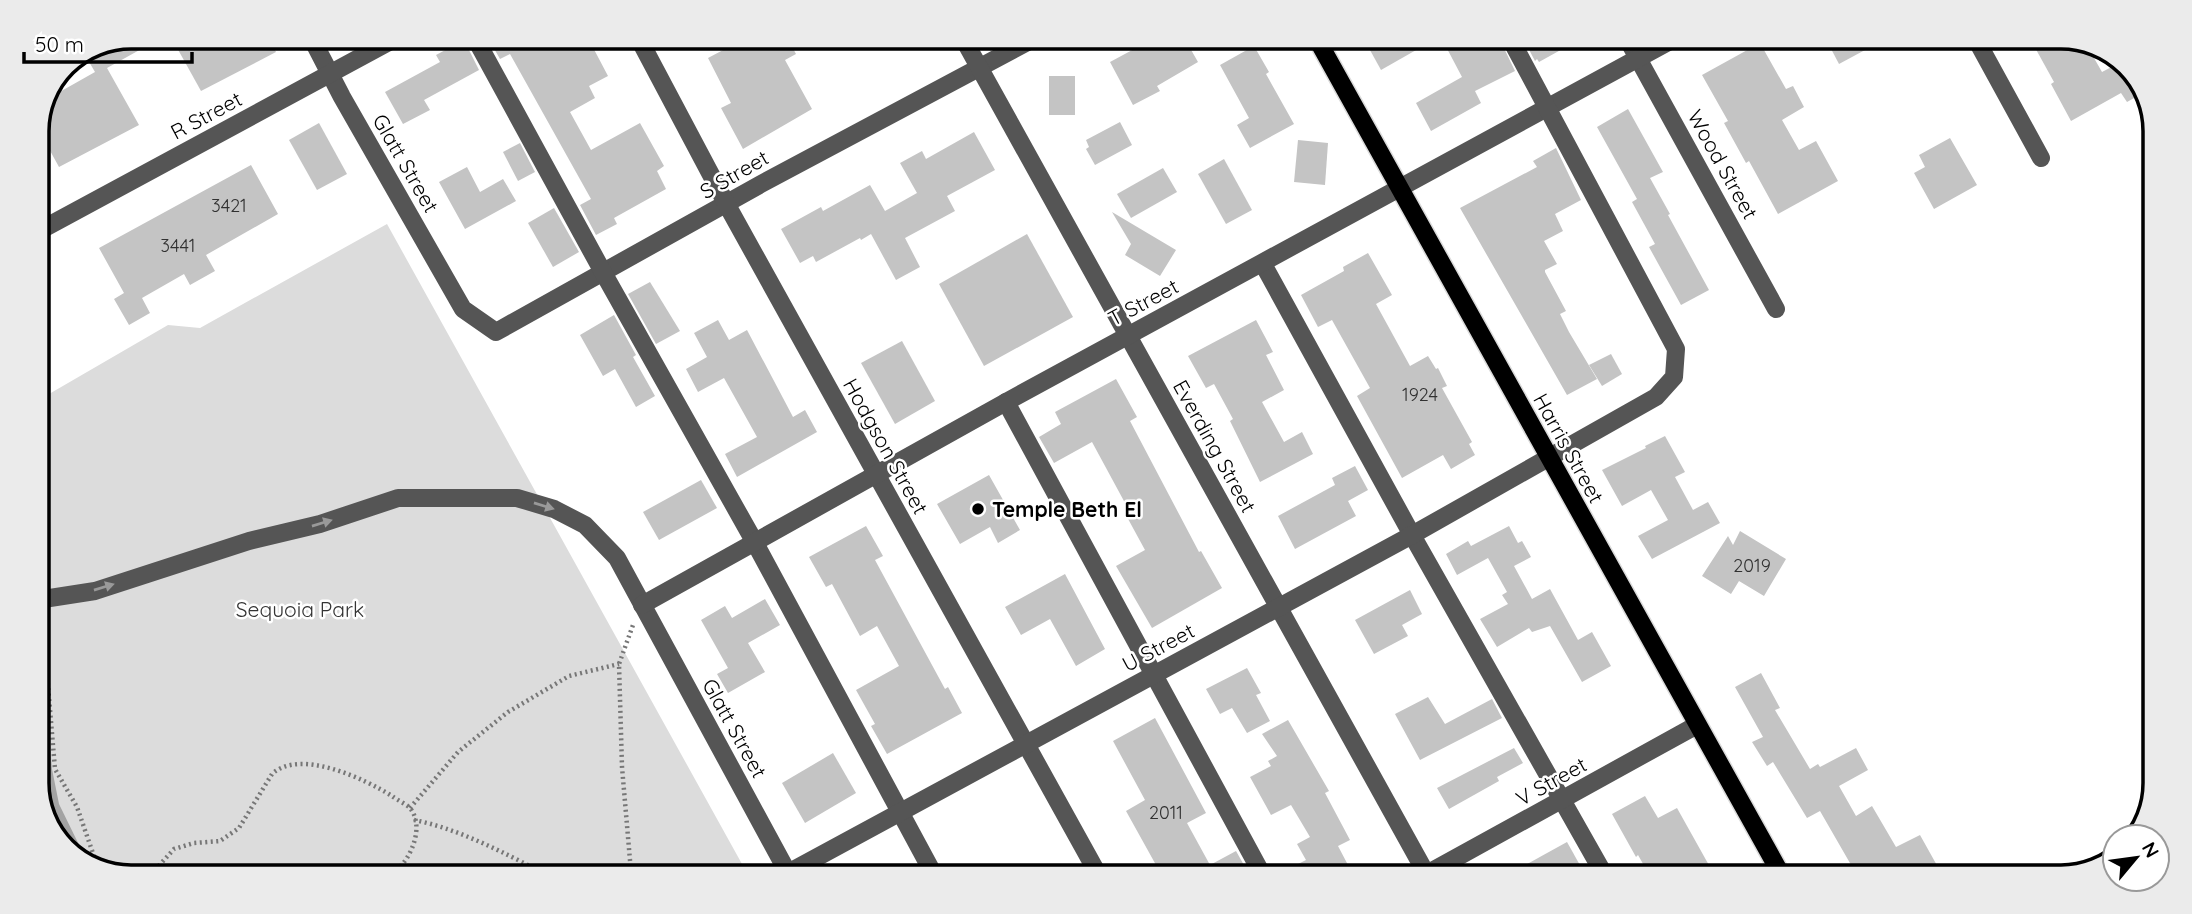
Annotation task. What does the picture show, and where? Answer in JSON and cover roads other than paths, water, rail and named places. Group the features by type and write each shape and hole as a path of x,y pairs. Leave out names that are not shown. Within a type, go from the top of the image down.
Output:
{"main road":[{"name":"Harris Street","path":"1322,49 1776,865"}],"street":[{"name":"Glatt Street","path":"317,49 463,309"},
{"name":"R Street","path":"49,226 376,49"},
{"path":"481,49 754,541 929,865"},
{"name":"Hodgson Street","path":"645,49 727,205 1093,865"},
{"name":"Everding Street","path":"969,49 1420,865"},
{"name":"S Street","path":"463,309 496,332 761,184 1014,49"},
{"name":"U Street","path":"803,865 1412,535 1656,397 1674,377 1676,349 1516,49"},
{"name":"Wood Street","path":"1633,49 1776,309"},
{"name":"T Street","path":"642,605 1006,402 1656,49"},
{"path":"1981,49 2041,158"},
{"path":"1263,264 1412,535 1599,865"},
{"path":"1006,402 1257,865"},
{"name":"Glatt Street","path":"49,598 95,591 249,541 320,524 398,498 517,498 554,509 585,526 617,558 784,865"},
{"name":"V Street","path":"1445,865 1697,725"}],"place":[{"name":"Temple Beth El","path":"978,509"}],"park label":[{"name":"Sequoia Park","path":"300,609"}]}
